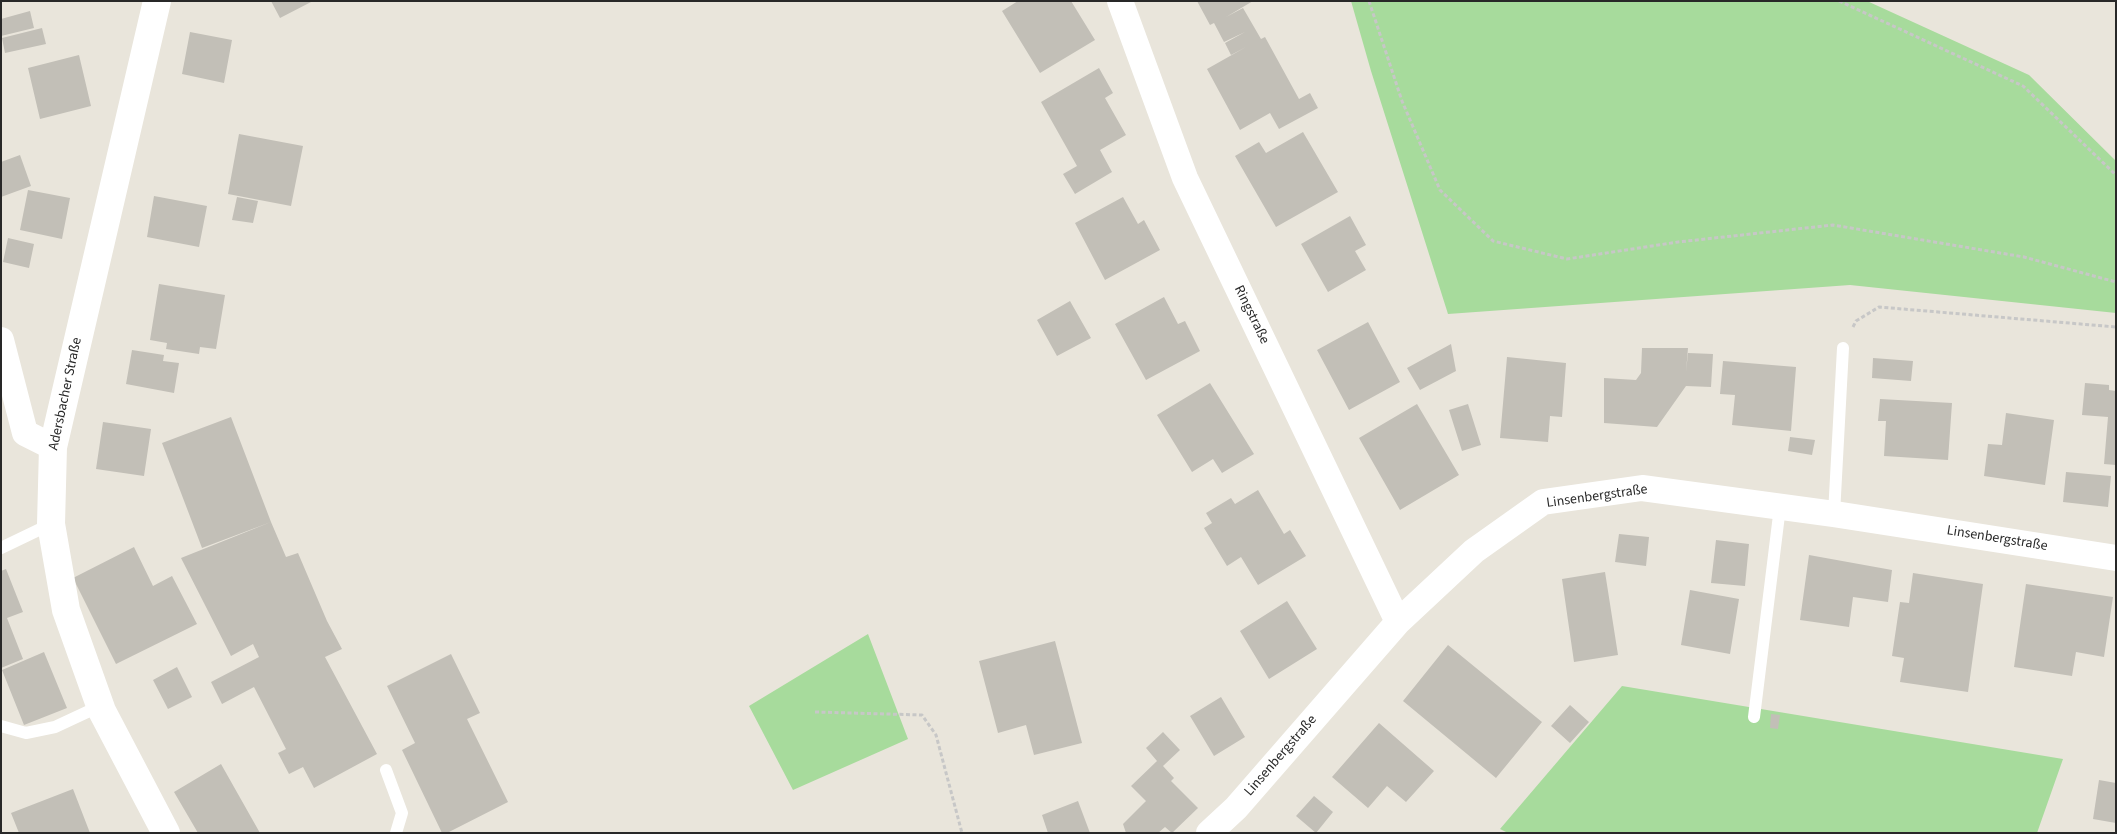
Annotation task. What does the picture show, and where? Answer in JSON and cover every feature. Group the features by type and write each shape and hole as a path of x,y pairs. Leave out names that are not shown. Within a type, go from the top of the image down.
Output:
{"street":[{"name":"Adersbacher Straße","path":"157,1 53,447 51,524 66,610 100,706 166,833"},
{"name":"Ringstraße","path":"1120,1 1185,178 1398,622"},
{"path":"1,340 25,433 53,447"},
{"name":"Linsenbergstraße","path":"1209,833 1236,808 1398,622 1474,551 1543,502 1642,488 1834,514 2116,558"}],"lane":[{"path":"1834,514 1843,348"},
{"path":"1754,717 1780,507"},
{"path":"1,548 51,524"},
{"path":"1,726 26,733 55,727 100,706"},
{"path":"386,770 402,813 396,833"}],"path":[{"path":"1369,1 1402,101 1440,190 1493,241 1567,259 1678,242 1833,225 2024,257 2116,282"},
{"path":"1839,1 2023,86 2116,175"},
{"path":"1843,348 1856,321 1879,307 2116,328"},
{"path":"815,712 922,715 936,735 962,833"}],"green space":[{"path":"1351,1 1867,1 2029,75 2116,161 2116,313 1850,285 1448,314 1371,71"},
{"path":"868,634 908,739 793,790 749,706"},
{"path":"1622,686 2063,759 2037,833 1508,833 1500,829"}],"building":[{"path":"271,1 313,1 280,18"},
{"path":"1018,1 1071,1 1095,40 1040,73 1002,11"},
{"path":"1197,1 1253,1 1226,17 1243,8 1261,39 1265,37 1299,99 1310,93 1318,108 1279,129 1270,113 1240,130 1207,69 1246,47 1231,55 1225,43 1245,32 1224,42 1214,23 1210,25"},
{"path":"30,11 34,28 1,36 1,19"},
{"path":"42,28 46,44 5,53 2,38"},
{"path":"190,32 232,40 224,83 182,74"},
{"path":"79,55 91,106 40,119 28,68"},
{"path":"1099,68 1113,93 1105,98 1126,135 1100,150 1112,172 1075,194 1063,174 1077,166 1041,102"},
{"path":"1303,132 1338,192 1276,227 1235,156 1259,142 1266,153"},
{"path":"239,134 303,146 291,206 228,194"},
{"path":"20,155 31,186 1,197 1,162"},
{"path":"28,190 70,198 62,239 20,230"},
{"path":"154,196 207,206 199,247 147,237"},
{"path":"237,197 258,201 253,223 232,220"},
{"path":"1123,197 1138,224 1144,220 1160,250 1105,280 1075,223"},
{"path":"1350,216 1366,245 1355,251 1366,270 1328,292 1301,244"},
{"path":"8,238 34,244 29,268 3,262"},
{"path":"159,284 225,295 216,349 200,347 199,354 166,349 167,343 150,340"},
{"path":"1164,297 1178,324 1185,321 1200,351 1146,380 1115,324"},
{"path":"1070,301 1091,338 1057,356 1037,320"},
{"path":"1368,322 1400,382 1349,410 1317,350"},
{"path":"1451,344 1456,371 1420,390 1407,368"},
{"path":"1642,348 1688,348 1686,372 1688,353 1713,354 1711,387 1686,386 1657,427 1604,423 1604,378 1636,380 1641,373"},
{"path":"132,350 164,355 163,361 179,363 174,393 126,384"},
{"path":"1507,357 1566,363 1562,417 1550,416 1548,442 1500,438"},
{"path":"1873,358 1913,361 1911,381 1872,378"},
{"path":"1723,361 1796,367 1791,431 1732,425 1735,395 1720,394"},
{"path":"1210,383 1254,454 1222,473 1213,459 1192,472 1157,415"},
{"path":"2085,383 2109,385 2109,390 2116,391 2116,465 2104,464 2108,417 2082,415"},
{"path":"1880,399 1952,403 1948,460 1884,456 1886,421 1878,421"},
{"path":"1417,404 1459,475 1400,510 1359,438"},
{"path":"1468,404 1481,445 1462,451 1449,410"},
{"path":"2006,413 2054,420 2045,485 1984,476 1988,444 2002,445"},
{"path":"231,417 271,522 202,548 162,443"},
{"path":"103,422 151,429 144,476 96,469"},
{"path":"1790,437 1815,440 1812,455 1788,451"},
{"path":"2066,472 2111,476 2108,507 2063,502"},
{"path":"1258,490 1284,534 1290,530 1306,556 1258,585 1241,557 1227,566 1204,528 1212,523 1206,513 1231,498 1235,504"},
{"path":"271,522 286,557 298,553 327,621 342,649 325,657 377,754 314,788 303,767 289,774 278,753 286,749 254,687 222,704 211,682 259,657 253,644 231,656 181,558"},
{"path":"1619,534 1649,537 1646,566 1615,562"},
{"path":"1716,540 1749,544 1745,586 1711,583"},
{"path":"134,547 153,586 172,576 197,624 116,664 73,578"},
{"path":"1809,555 1892,570 1888,602 1853,597 1849,627 1800,620"},
{"path":"6,569 23,612 7,618 23,659 1,668 1,571"},
{"path":"1605,572 1618,655 1574,662 1562,579"},
{"path":"1913,573 1983,584 1968,692 1900,682 1904,658 1892,656 1900,602 1909,603"},
{"path":"2026,584 2113,597 2104,657 2076,652 2072,676 2014,667"},
{"path":"1690,590 1739,599 1730,654 1681,645"},
{"path":"1287,601 1317,649 1269,679 1240,631"},
{"path":"1055,641 1082,743 1034,755 1026,725 998,733 979,661"},
{"path":"1448,645 1542,722 1496,778 1403,701"},
{"path":"44,652 67,708 24,725 2,670"},
{"path":"451,654 480,713 467,719 508,802 447,833 442,833 402,750 415,743 387,686"},
{"path":"177,667 192,697 168,709 153,680"},
{"path":"1221,697 1245,737 1214,756 1190,716"},
{"path":"1570,705 1589,722 1570,743 1551,726"},
{"path":"1771,714 1780,715 1778,729 1770,728"},
{"path":"1379,723 1434,771 1406,802 1387,786 1368,808 1332,777"},
{"path":"1163,732 1180,750 1163,766 1174,778 1171,781 1198,808 1172,833 1165,827 1158,833 1126,833 1123,824 1146,801 1131,786 1157,761 1146,748"},
{"path":"221,764 260,833 198,833 174,792"},
{"path":"2099,780 2116,783 2116,823 2093,819"},
{"path":"73,789 90,833 19,833 11,813"},
{"path":"1314,796 1333,812 1316,833 1296,816"},
{"path":"1078,801 1090,833 1048,833 1042,815"}]}
